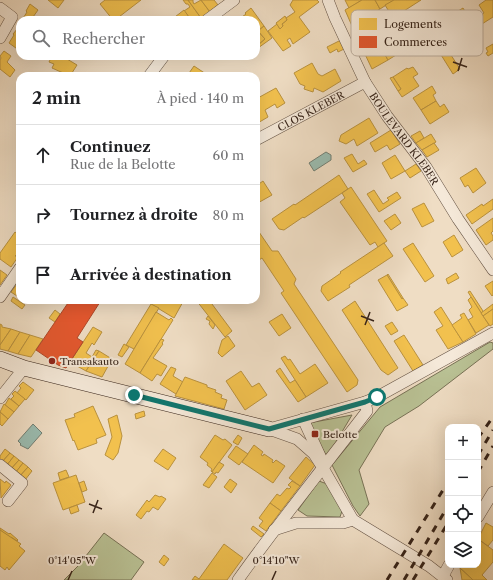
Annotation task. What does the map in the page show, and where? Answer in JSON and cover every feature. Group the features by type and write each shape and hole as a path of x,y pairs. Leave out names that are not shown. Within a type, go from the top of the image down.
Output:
{"street":[{"path":"212,16 234,0"},
{"name":"BOULEVARD KLEBER","path":"328,0 351,52"},
{"path":"0,8 12,18 0,38"},
{"name":"BOULEVARD KLEBER","path":"353,56 365,82 387,116 426,167 458,219 493,270"},
{"path":"152,72 161,60"},
{"name":"CLOS KLEBER","path":"260,138 365,82"},
{"path":"0,297 16,274"},
{"path":"269,429 365,402 377,397 493,333"},
{"path":"0,359 24,368 269,429 297,439 314,454 324,468 353,520 429,566 445,578 448,568"},
{"path":"0,398 24,368"},
{"path":"238,580 274,530 324,468 367,411 365,402"},
{"path":"304,419 319,451 324,468"},
{"path":"0,465 22,483 8,501"},
{"path":"481,513 492,497"},
{"path":"274,530 296,523 343,522 353,520"}],"green space":[{"path":"490,342 493,343 493,349 419,406 385,427 359,470 369,504 360,516 353,506 332,465 380,407"},
{"path":"352,415 327,457 309,423"},
{"path":"319,481 327,484 342,511 340,517 307,516 298,510"},
{"path":"104,533 144,562 131,580 64,580 78,566"}],"water":[{"path":"326,152 331,155 331,160 314,171 309,163"},
{"path":"33,424 42,433 28,449 20,445 21,444 18,441"}],"building: Logements":[{"path":"48,0 64,0 58,8"},
{"path":"105,0 141,0 120,16 110,16 100,4"},
{"path":"183,0 188,0 200,16 188,16 184,11 190,7"},
{"path":"188,0 193,0 194,4 201,0 210,12 204,16 200,16"},
{"path":"201,0 214,0 218,5 210,12"},
{"path":"293,0 317,0 319,2 299,17 310,32 293,44 290,38 287,40 291,46 283,51 268,31 277,24 280,29 283,26 282,24 287,20 286,18 295,12 290,5"},
{"path":"345,0 362,0 349,8"},
{"path":"362,0 375,0 380,9 351,10 351,24 345,10"},
{"path":"375,0 394,0 380,9"},
{"path":"394,0 421,0 405,10 388,10 385,5"},
{"path":"486,0 493,0 493,17 483,23 484,13 479,5"},
{"path":"30,4 38,10 34,16 24,16 27,12 26,11"},
{"path":"251,8 257,16 243,16 246,14 245,13"},
{"path":"184,10 188,16 176,16"},
{"path":"285,16 287,20 282,24 283,26 280,29 276,23"},
{"path":"260,20 264,26 260,29"},
{"path":"264,26 272,38 260,47 260,43 265,39 260,33 260,29"},
{"path":"16,30 16,48 9,43 14,35 13,34"},
{"path":"260,33 265,39 260,43"},
{"path":"343,39 346,48 338,52 337,49 330,53 327,47"},
{"path":"493,44 493,53 488,56 486,53 488,52 486,48"},
{"path":"4,51 11,56 7,62 15,70 10,77 0,69 0,56"},
{"path":"366,56 386,56 388,60 372,69"},
{"path":"386,56 394,56 388,60"},
{"path":"442,56 452,56 460,69 453,74"},
{"path":"50,60 69,60 77,65 73,72 61,72 52,68 54,64 49,62"},
{"path":"312,63 318,74 322,76 335,69 341,81 323,92 314,88 313,92 304,89 305,86 300,84 294,73"},
{"path":"194,66 203,72 190,72"},
{"path":"413,67 418,74 413,77 419,86 402,97 398,91 401,89 393,77 407,68"},
{"path":"393,77 401,89 398,91 390,78"},
{"path":"432,86 436,93 433,95 436,101 421,110 413,98"},
{"path":"276,88 285,103 277,108 275,104 265,110 268,117 260,122 260,97"},
{"path":"436,101 440,107 444,104 449,112 430,124 421,110"},
{"path":"369,118 378,133 357,146 354,139 346,144 339,141 341,135"},
{"path":"391,130 400,144 390,150 387,145 375,152 370,143"},
{"path":"420,131 424,138 416,143 411,136"},
{"path":"431,134 436,142 422,150 416,143"},
{"path":"434,143 439,150 427,157 422,150"},
{"path":"352,154 358,164 364,160 367,164 353,172 344,158"},
{"path":"395,155 405,171 391,179 382,163"},
{"path":"416,164 421,171 410,178 405,171"},
{"path":"476,168 486,183 473,193 468,185 465,187 460,178"},
{"path":"339,175 348,189 284,230 279,229 272,219"},
{"path":"263,181 272,195 260,202 260,183"},
{"path":"351,187 387,241 378,247 375,242 370,245 340,202 345,198 342,193"},
{"path":"374,190 383,204 389,200 387,198 397,192 401,198 379,212 367,194"},
{"path":"493,199 493,209 472,224 466,215 482,204 483,206"},
{"path":"424,203 434,221 422,227 412,209"},
{"path":"395,214 401,223 391,230 384,221"},
{"path":"493,218 493,231 491,233 493,240 486,245 476,230"},
{"path":"15,232 16,260 11,267 0,259 0,253"},
{"path":"260,233 272,251 278,251 296,279 294,284 358,380 357,385 347,392 281,293 284,291 262,258 260,259"},
{"path":"454,235 463,250 452,257 443,242"},
{"path":"384,243 393,256 349,285 350,287 328,301 321,291 322,286 341,273 340,272"},
{"path":"413,243 434,276 425,282 403,249"},
{"path":"0,270 7,275 0,285"},
{"path":"456,273 459,278 448,284 446,279"},
{"path":"388,274 403,298 402,299 387,275"},
{"path":"387,275 402,299 403,298 408,305 397,311 378,280"},
{"path":"493,281 493,295 492,296 485,286"},
{"path":"16,285 16,295 11,292"},
{"path":"470,291 483,311 481,313 468,292"},
{"path":"13,297 16,299 16,304 25,305 22,309 11,301"},
{"path":"471,297 489,325 476,333 468,320 473,317 469,310 472,307 468,300"},
{"path":"355,301 398,368 388,375 381,370 342,310"},
{"path":"151,304 182,304 174,318"},
{"path":"151,304 159,308 134,349 126,345"},
{"path":"199,304 212,304 232,331 225,337"},
{"path":"493,304 493,309 483,316 481,313"},
{"path":"441,307 463,342 448,349 436,330 443,326 434,312"},
{"path":"493,309 493,324 490,326 483,316"},
{"path":"55,310 60,314 55,322 49,318"},
{"path":"156,312 169,320 171,318 173,320 140,373 125,364"},
{"path":"464,313 476,334 463,342 452,325 462,318 460,315"},
{"path":"282,314 291,328 279,336 269,322"},
{"path":"208,316 215,325 213,329 209,324 210,321 206,319"},
{"path":"392,322 398,331 391,335 385,326"},
{"path":"0,324 2,327 11,329 0,345"},
{"path":"93,327 102,332 94,345 92,343 86,353 92,357 96,350 99,351 86,371 70,362"},
{"path":"11,329 20,332 8,351 0,349 0,345"},
{"path":"20,332 30,335 18,354 8,351"},
{"path":"30,335 43,339 31,357 18,354"},
{"path":"404,335 423,365 413,371 394,341"},
{"path":"228,336 235,346 222,357 218,353 222,340"},
{"path":"161,339 164,340 162,343 163,344 153,358 167,366 161,376 157,374 152,381 140,373"},
{"path":"124,344 129,347 122,357 118,355"},
{"path":"99,351 112,359 102,377 86,371"},
{"path":"285,356 288,360 290,359 300,374 315,364 328,383 306,397 281,358"},
{"path":"171,367 176,369 173,376 183,382 176,394 160,384"},
{"path":"280,368 290,383 295,380 306,397 298,402 276,371"},
{"path":"241,371 252,387 259,383 267,395 245,410 226,381"},
{"path":"185,377 216,390 215,392 222,395 221,398 227,400 224,409 175,396"},
{"path":"23,382 34,390 26,400 17,393 21,388 19,386"},
{"path":"15,391 25,399 19,406 11,399 14,396 12,394"},
{"path":"9,398 19,406 14,412 5,405"},
{"path":"4,404 14,412 8,419 0,412"},
{"path":"93,406 106,435 96,439 97,443 78,450 65,420 75,417 74,414"},
{"path":"144,411 145,416 136,419 135,414"},
{"path":"0,412 8,419 2,426 0,424"},
{"path":"117,415 122,436 118,453 113,460 105,455 112,437 108,419"},
{"path":"215,435 223,440 225,439 232,445 212,472 212,469 207,465 208,463 200,457"},
{"path":"238,435 242,438 238,445 233,442"},
{"path":"254,445 263,452 261,455 263,456 264,454 273,460 273,463 276,460 285,466 273,483 242,462"},
{"path":"236,446 248,454 239,465 228,457"},
{"path":"5,449 10,453 2,462 0,460 0,456"},
{"path":"163,449 176,458 168,470 154,461"},
{"path":"10,453 14,456 7,465 2,462"},
{"path":"14,456 19,460 11,469 7,465"},
{"path":"306,457 315,465 300,486 289,478"},
{"path":"19,460 23,463 16,472 11,469"},
{"path":"219,462 224,465 218,473 216,472 215,474 212,472"},
{"path":"23,463 28,467 20,476 16,472"},
{"path":"28,467 32,471 25,480 20,476"},
{"path":"66,470 69,477 60,480 58,473"},
{"path":"212,473 217,477 209,488 203,485"},
{"path":"76,475 85,502 63,510 53,483"},
{"path":"0,479 11,485 1,498"},
{"path":"230,479 237,484 231,493 224,487"},
{"path":"84,481 87,490 82,492 79,483"},
{"path":"292,481 300,486 281,511 270,503 277,494 280,496 287,488 289,489 291,487 288,485"},
{"path":"155,495 166,499 158,510 153,507 149,512 147,511 141,519 136,515 147,500 149,502"},
{"path":"270,503 281,511 266,531 259,526 263,521 259,518"},
{"path":"77,505 79,511 71,514 69,508"},
{"path":"486,523 493,527 493,540 488,546 481,541 481,533"},
{"path":"253,526 264,534 261,537 251,529"},
{"path":"0,528 9,534 10,533 18,540 17,541 11,537 10,538 0,530"},
{"path":"0,530 21,544 19,546 25,551 9,570 7,567 5,570 0,566"},
{"path":"481,541 493,550 493,562 482,575 487,580 473,580 460,568 481,568"},
{"path":"224,544 243,558 227,580 192,580 195,576 199,579"},
{"path":"164,555 169,559 164,566 159,562"},
{"path":"460,568 473,580 462,580"}],"building: Commerces":[{"path":"67,304 99,304 77,338 83,342 66,368 58,365 36,350"}],"railway":[{"path":"481,434 493,417"},
{"path":"481,450 493,430"},
{"path":"481,467 493,446"},
{"path":"387,580 445,487"},
{"path":"404,580 445,511"},
{"path":"413,580 445,528"}],"place":[{"name":"Transakauto","path":"52,361"},
{"name":"Belotte","path":"315,434"}],"route":[{"path":"134,395 269,429 328,413 377,397"}]}
